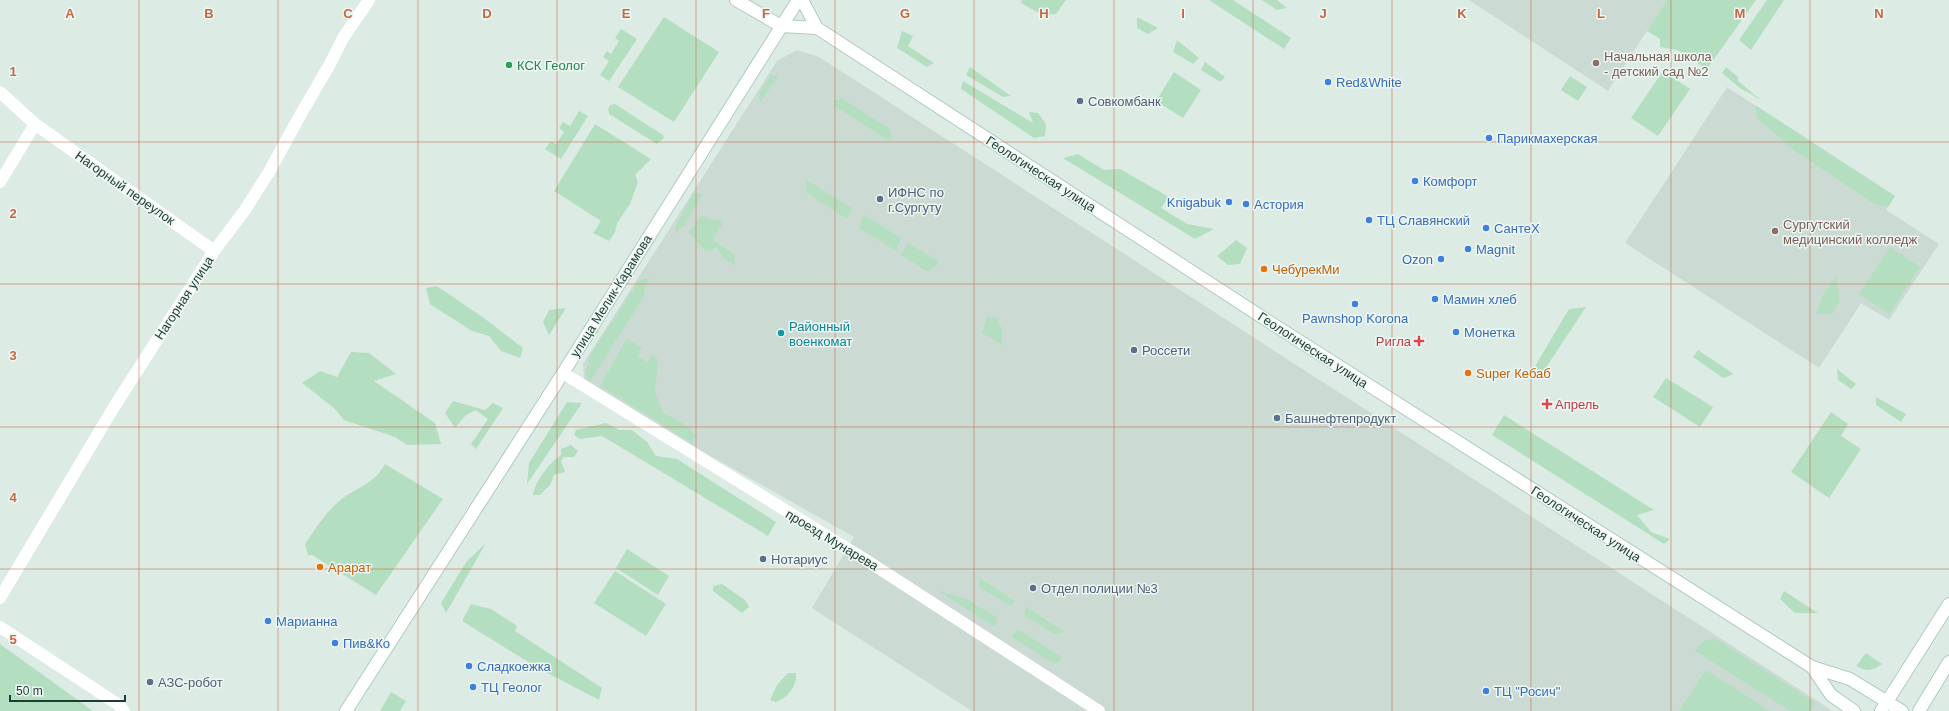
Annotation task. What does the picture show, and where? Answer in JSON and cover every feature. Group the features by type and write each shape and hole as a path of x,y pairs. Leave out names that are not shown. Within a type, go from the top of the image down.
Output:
{"main road":[{"name":"Нагорная улица","path":"0,598 114,407 214,251 245,210 269,172 330,64 342,38 370,0"},
{"path":"736,0 781,26"},
{"name":"улица Мелик-Карамова","path":"346,711 563,373 798,0"},
{"name":"Геологическая улица","path":"802,0 817,28 1274,325 1812,667 1850,679 1884,706 1902,711"},
{"name":"Геологическая улица","path":"781,26 817,28"},
{"name":"Нагорный переулок","path":"0,92 35,124 214,251"},
{"path":"0,182 35,124"},
{"name":"проезд Мунарева","path":"563,373 866,560 1099,711"},
{"path":"1884,706 1949,604"},
{"path":"0,627 118,705 124,711"},
{"path":"1919,711 1949,662"},
{"name":"Геологическая улица","path":"1812,667 1831,695 1854,711"}],"shaded area":[{"name":"Начальная школа - детский сад №2","path":"1469,0 1667,0 1608,91"},
{"path":"797,50 819,57 1833,711 972,711 812,608 854,537 700,450 584,379 583,364 777,61"},
{"name":"Сургутский медицинский колледж","path":"1727,87 1895,196 1886,210 1939,244 1889,320 1861,303 1819,368 1625,243"}],"green space":[{"path":"1022,0 1066,0 1056,14 1042,15 1021,3"},
{"path":"1209,0 1233,0 1291,38 1284,49"},
{"path":"1262,0 1277,0 1287,8 1277,10"},
{"path":"1667,0 1756,0 1707,69 1677,50 1660,47 1660,39 1647,31"},
{"path":"1767,0 1784,0 1751,50 1739,40"},
{"path":"664,17 719,52 674,122 618,87"},
{"path":"1137,17 1158,28 1148,34 1137,28"},
{"path":"621,29 637,39 609,81 600,75 609,61 603,57 607,51 611,54 619,41 615,38"},
{"path":"902,31 913,36 908,46 934,63 927,67 897,48"},
{"path":"1177,40 1199,58 1193,64 1173,52"},
{"path":"1205,62 1225,77 1220,82 1201,70"},
{"path":"970,67 1011,96 1003,97 966,75"},
{"path":"1726,67 1738,77 1738,81 1761,100 1740,88 1722,73"},
{"path":"1663,71 1690,89 1658,136 1631,118"},
{"path":"1174,72 1201,90 1183,118 1156,101"},
{"path":"771,75 778,76 760,103 759,93"},
{"path":"1570,76 1587,87 1578,101 1561,90"},
{"path":"963,81 1033,123 1029,112 1038,113 1046,124 1045,136 1034,138 961,89"},
{"path":"841,98 890,129 892,138 888,140 836,107 833,101"},
{"path":"615,104 663,135 664,138 657,144 609,114 608,109 610,105"},
{"path":"1755,105 1895,196 1888,207 1874,204 1795,151 1757,118"},
{"path":"579,111 588,116 561,159 545,149 551,141 556,144 564,132 559,128 563,122 570,126"},
{"path":"595,124 651,159 635,175 638,182 630,204 617,223 615,232 609,241 593,233 601,221 554,191"},
{"path":"1078,154 1104,170 1120,169 1169,197 1161,208 1187,224 1214,229 1195,239 1063,158"},
{"path":"807,180 852,208 847,219 806,192"},
{"path":"703,193 685,225 675,233 675,227 693,194"},
{"path":"702,215 709,219 724,221 713,240 734,254 735,265 725,260 717,248 705,251 689,232"},
{"path":"864,215 901,238 896,251 859,228"},
{"path":"1236,240 1247,248 1240,264 1228,265 1217,256"},
{"path":"908,243 940,262 928,272 901,255"},
{"path":"1890,247 1920,267 1889,314 1859,294"},
{"path":"1836,276 1840,301 1832,314 1816,314 1821,298"},
{"path":"640,279 649,279 645,287 644,296 590,382 585,374 590,355"},
{"path":"437,286 484,318 523,348 520,358 501,351 489,336 472,331 430,304 426,288"},
{"path":"1586,307 1539,378 1531,373 1569,309"},
{"path":"566,308 549,335 543,322 549,310"},
{"path":"987,316 997,318 1002,329 1002,345 982,333"},
{"path":"627,338 642,348 638,356 648,362 652,355 658,359 655,392 663,412 687,426 696,436 692,443 600,386"},
{"path":"1698,350 1734,374 1723,378 1693,357"},
{"path":"351,352 369,353 396,374 374,381 435,423 441,444 407,445 395,437 344,420 334,408 302,383 320,371 337,377"},
{"path":"1837,369 1856,384 1851,389 1838,380"},
{"path":"1666,378 1713,407 1700,427 1653,397"},
{"path":"1876,397 1906,414 1901,422 1876,405"},
{"path":"453,401 485,410 493,403 503,408 476,449 471,444 488,419 476,410 466,415 455,428 445,413"},
{"path":"567,402 582,403 527,484 529,463"},
{"path":"1831,412 1848,424 1841,436 1861,449 1829,498 1791,472"},
{"path":"1504,415 1654,510 1637,515 1651,532 1670,539 1664,544 1492,435"},
{"path":"606,423 620,430 632,430 647,442 656,456 677,459 776,522 768,536 602,436 580,439 574,435 576,430"},
{"path":"571,445 578,451 574,457 564,457 561,461 565,472 554,475 550,485 540,495 533,495 534,490 544,472 552,462 561,455 561,449"},
{"path":"385,464 443,499 376,595 312,555 308,555 305,544 322,520 337,503 376,476"},
{"path":"486,543 446,613 441,603 467,561"},
{"path":"627,549 669,576 658,595 616,568"},
{"path":"615,571 666,604 646,636 594,603"},
{"path":"980,578 1015,601 1011,606 979,587"},
{"path":"722,584 745,600 749,607 742,613 713,591 713,586"},
{"path":"938,591 967,599 998,618 995,627"},
{"path":"1784,591 1818,613 1795,613 1780,599"},
{"path":"471,604 491,609 517,626 515,631 602,688 599,700 538,668 462,621"},
{"path":"1026,607 1065,632 1054,634 1024,615"},
{"path":"1018,629 1063,658 1055,664 1011,637"},
{"path":"1716,639 1816,703 1811,711 1790,711 1695,651 1705,640"},
{"path":"0,644 93,711 0,711"},
{"path":"1866,653 1882,664 1869,670 1856,666"},
{"path":"1706,670 1770,711 1679,711"},
{"path":"788,673 796,673 795,683 791,691 776,702 770,700 777,685"},
{"path":"391,692 406,701 400,711 380,711"}],"place":[{"name":"Начальная школа - детский сад №2","path":"1596,63"},
{"name":"КСК Геолог","path":"509,65"},
{"name":"Red&White","path":"1328,82"},
{"name":"Совкомбанк","path":"1080,101"},
{"name":"Парикмахерская","path":"1489,138"},
{"name":"Комфорт","path":"1415,181"},
{"name":"ИФНС по г.Сургуту","path":"880,199"},
{"name":"Knigabuk","path":"1229,202"},
{"name":"Астория","path":"1246,204"},
{"name":"ТЦ Славянский","path":"1369,220"},
{"name":"СантеХ","path":"1486,228"},
{"name":"Сургутский медицинский колледж","path":"1775,231"},
{"name":"Magnit","path":"1468,249"},
{"name":"Ozon","path":"1441,259"},
{"name":"ЧебурекМи","path":"1264,269"},
{"name":"Мамин хлеб","path":"1435,299"},
{"name":"Pawnshop Korona","path":"1355,304"},
{"name":"Монетка","path":"1456,332"},
{"name":"Районный военкомат","path":"781,333"},
{"name":"Ригла","path":"1419,341"},
{"name":"Россети","path":"1134,350"},
{"name":"Super Кебаб","path":"1468,373"},
{"name":"Апрель","path":"1547,404"},
{"name":"Башнефтепродукт","path":"1277,418"},
{"name":"Нотариус","path":"763,559"},
{"name":"Арарат","path":"320,567"},
{"name":"Отдел полиции №3","path":"1033,588"},
{"name":"Марианна","path":"268,621"},
{"name":"Пив&Ко","path":"335,643"},
{"name":"Сладкоежка","path":"469,666"},
{"name":"АЗС-робот","path":"150,682"},
{"name":"ТЦ Геолог","path":"473,687"},
{"name":"ТЦ \"Росич\"","path":"1486,691"}]}
